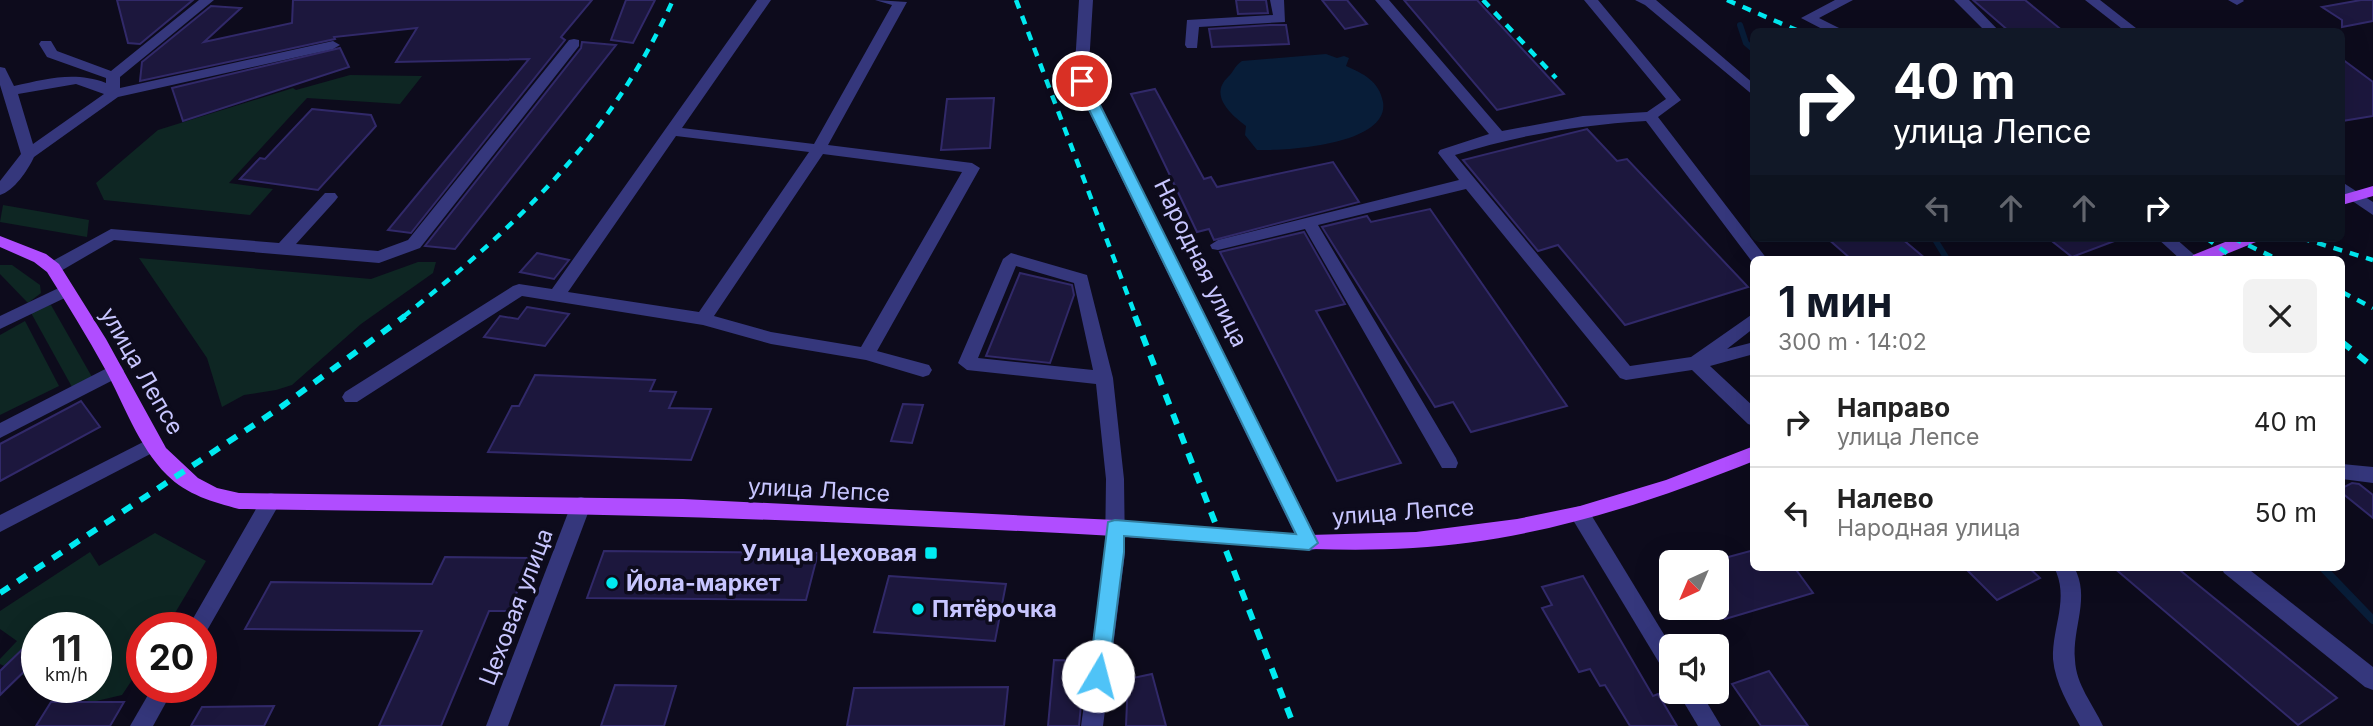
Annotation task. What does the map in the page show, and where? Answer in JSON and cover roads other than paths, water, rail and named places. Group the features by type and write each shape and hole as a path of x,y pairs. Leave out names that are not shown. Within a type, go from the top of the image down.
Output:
{"main road":[{"path":"2346,194 2373,191"},
{"path":"2206,256 2240,242"},
{"name":"улица Лепсе","path":"4,245 40,258 52,268 115,371 151,445 192,487 201,492 239,501 582,505 1115,528 1309,543 1416,540 1517,527 1580,514 1634,499 1750,455"}],"street":[{"path":"113,76 207,0"},
{"path":"556,296 764,0"},
{"path":"703,319 819,149 900,2 882,0"},
{"name":"Народная улица","path":"1086,0 1086,26 1079,71 1082,81 1309,543"},
{"path":"1192,44 1192,23 1280,19 1277,0"},
{"path":"1382,0 1499,136"},
{"path":"1591,0 1674,100 1650,116 1583,120 1499,136 1445,153 1626,373 1696,363 1750,349"},
{"path":"1642,0 1650,2 1750,89"},
{"path":"1832,28 1808,18 1846,0"},
{"path":"1961,0 1990,28"},
{"path":"2092,0 2130,28"},
{"path":"52,268 111,234 379,257 414,244 574,43"},
{"path":"46,44 52,54 113,76"},
{"path":"0,190 22,166 28,154 113,94 333,45"},
{"path":"0,71 10,91 28,154"},
{"path":"113,76 113,94"},
{"path":"10,91 69,79 98,82 113,94"},
{"path":"1650,116 1757,256"},
{"path":"672,131 972,168 866,354"},
{"path":"1218,245 1469,183"},
{"path":"2346,194 2373,210"},
{"path":"285,247 330,197"},
{"path":"1309,223 1449,463"},
{"path":"2170,242 2187,256"},
{"path":"1092,726 1115,552 1115,479 1104,377 1081,279 1011,259 967,363 1104,377"},
{"path":"0,323 67,290"},
{"path":"351,397 519,290 703,319 771,338 866,354 923,370"},
{"path":"1696,363 1750,322"},
{"path":"1696,363 1750,415"},
{"path":"0,431 115,371"},
{"path":"0,524 151,445"},
{"path":"2345,472 2373,475"},
{"path":"207,612 271,501"},
{"name":"Цеховая улица","path":"497,726 582,505"},
{"path":"1580,514 1659,644"},
{"path":"2067,571 2071,576 2073,590 2064,641 2065,669 2092,726"},
{"path":"2236,571 2373,680"},
{"path":"141,726 154,703"},
{"path":"1696,704 1710,726"}],"water":[{"path":"1326,54 1349,58 1346,66 1365,75 1374,83 1383,102 1381,116 1370,128 1333,142 1311,147 1257,150 1245,135 1246,126 1224,104 1221,97 1223,84 1242,61"}],"waterway":[{"path":"1740,25 1746,43 1750,46"},
{"path":"1936,242 1945,256"},
{"path":"2326,571 2373,620"}],"railway":[{"path":"403,317 485,248 558,175 591,136 621,94 649,49 673,0"},
{"path":"1016,0 1136,317"},
{"path":"1483,0 1556,78"},
{"path":"1727,0 1792,28"},
{"path":"2212,242 2231,256"},
{"path":"2241,242 2271,256"},
{"path":"2314,242 2373,260"},
{"path":"2345,294 2373,308"},
{"path":"0,593 281,407 405,316"},
{"path":"1135,316 1294,726"},
{"path":"2345,344 2373,367"}],"place":[{"name":"Улица Цеховая","path":"931,553"},
{"name":"Йола-маркет","path":"612,583"},
{"name":"Пятёрочка","path":"918,609"}]}
